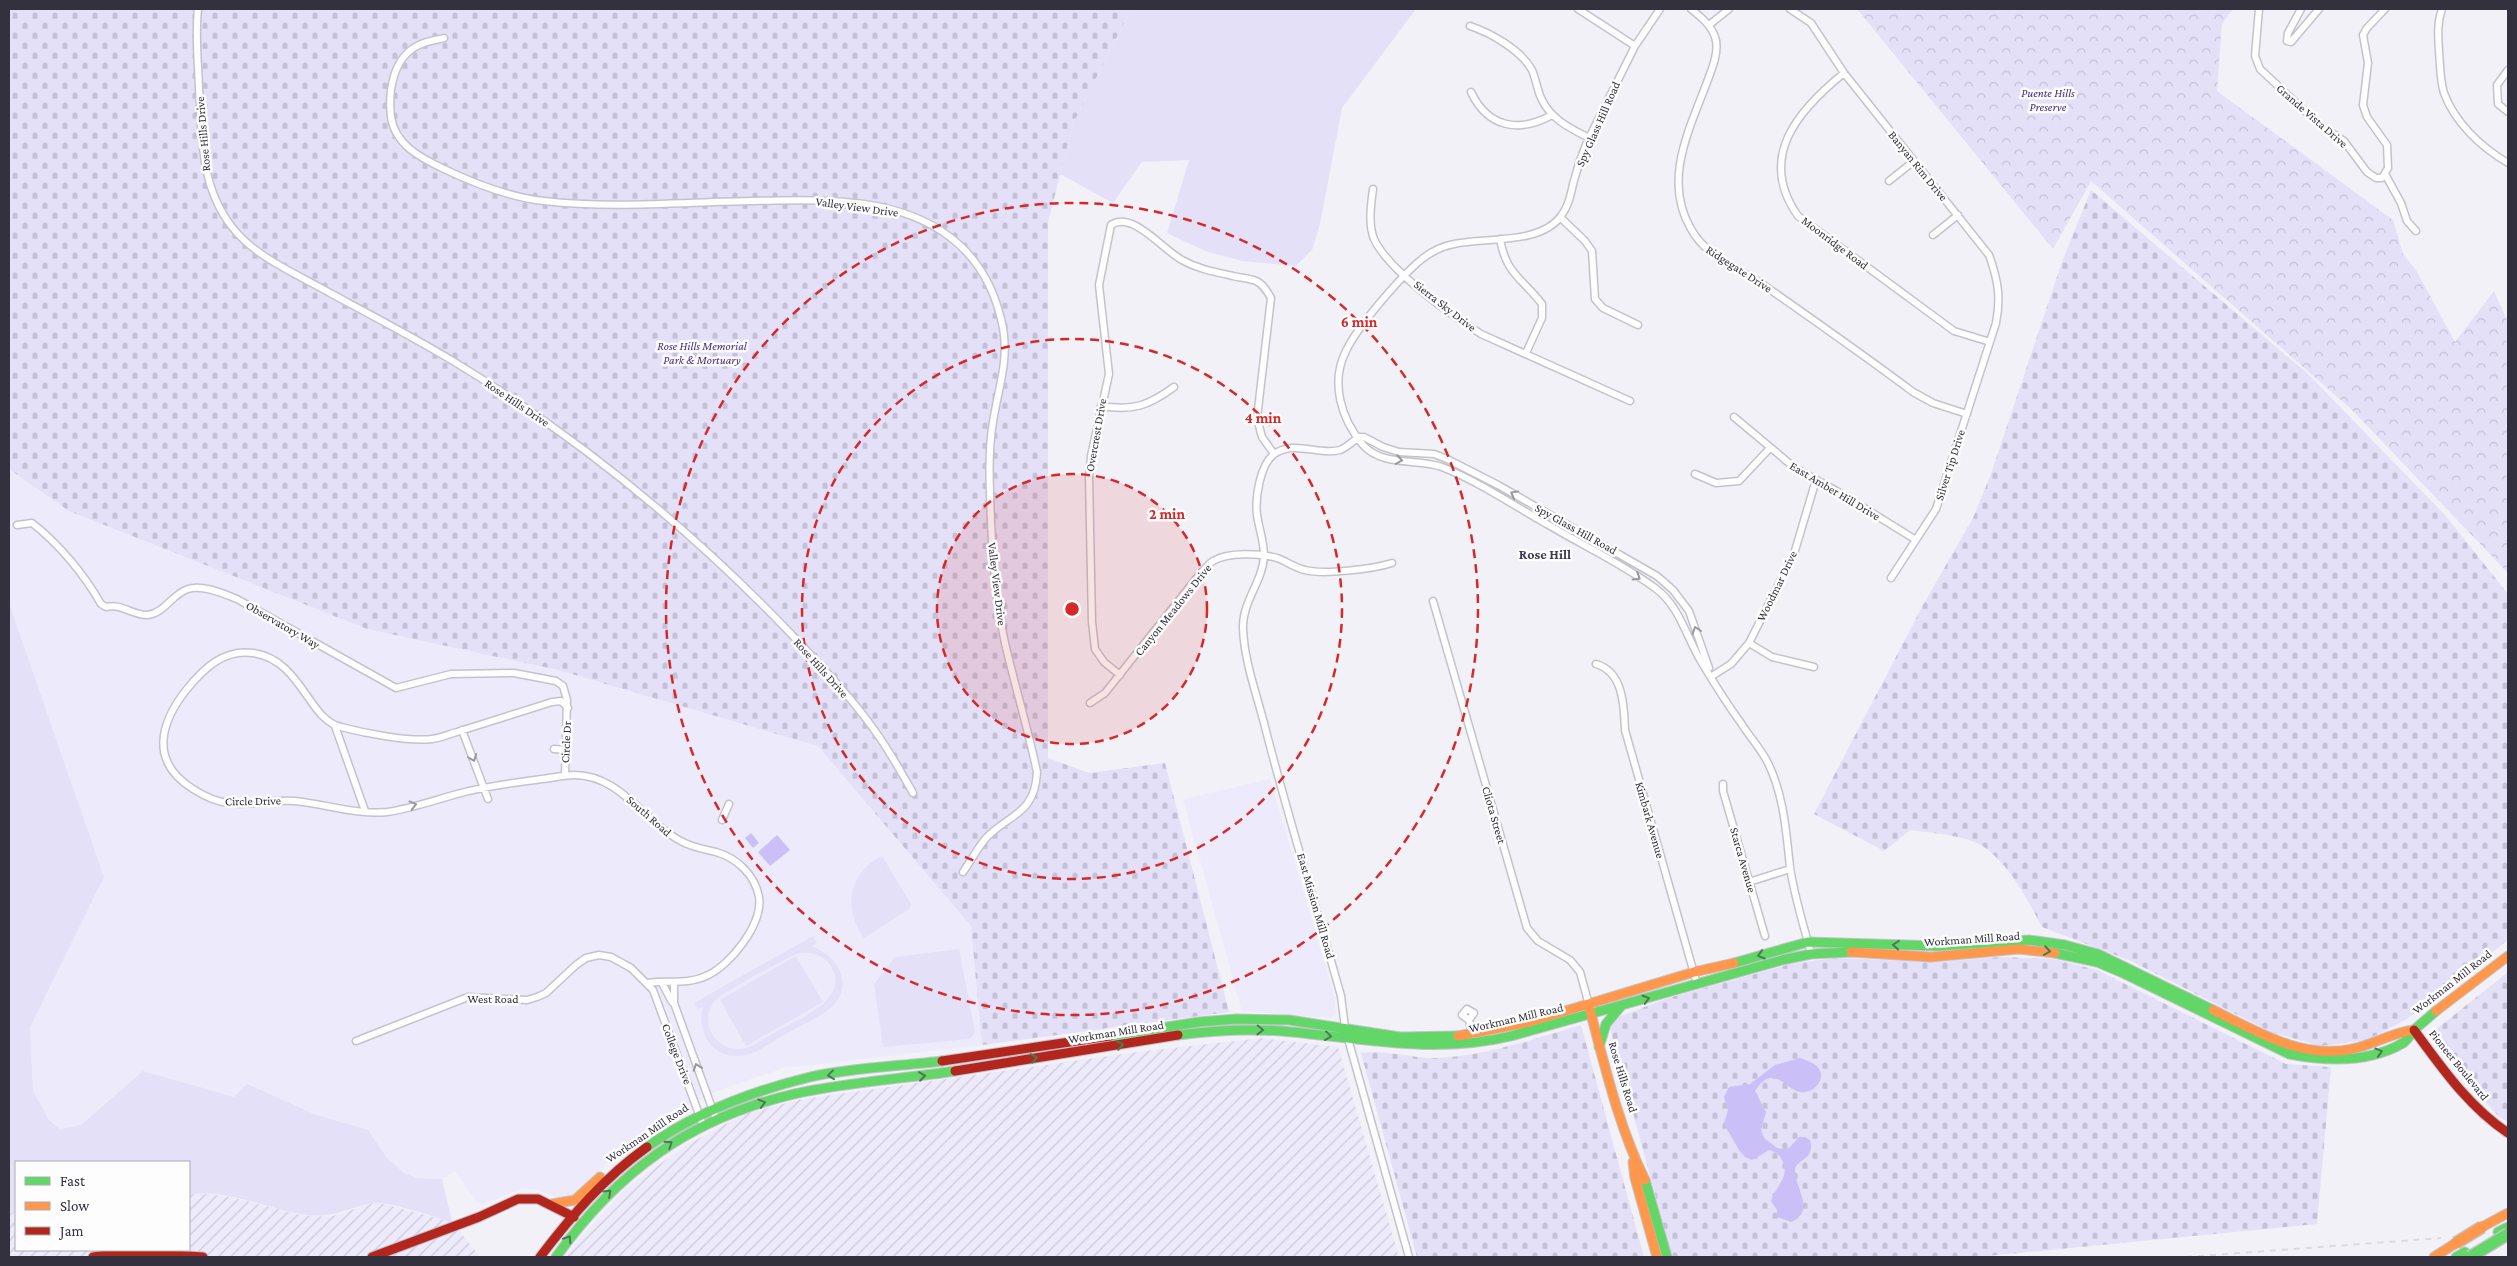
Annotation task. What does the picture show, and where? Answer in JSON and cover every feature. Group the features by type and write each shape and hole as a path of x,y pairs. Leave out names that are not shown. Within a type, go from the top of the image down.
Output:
{"main road":[{"name":"Workman Mill Road","path":"1472,1031 1532,1031 1694,972 1741,962 1808,942 1860,942 1914,946 2007,940 2049,942 2098,954 2264,1035 2293,1046 2323,1051 2349,1050 2374,1044 2403,1031 2414,1030"},
{"name":"Workman Mill Road","path":"714,1114 817,1089 931,1074 1188,1034 1267,1030 1432,1038 1621,1006 1782,960 1811,954 1849,952 1931,957 2019,949 2063,954 2096,962 2123,973 2289,1054 2314,1059 2338,1060 2377,1053 2405,1042 2414,1030 2452,998 2508,956"},
{"path":"1599,1047 1606,1024 1621,1006"},
{"name":"Rose Hills Road","path":"1590,1010 1599,1047 1633,1156 1645,1180 1667,1257"},
{"name":"Workman Mill Road","path":"575,1218 620,1167 657,1140 760,1092 812,1077 998,1054 1199,1022 1236,1019 1289,1020 1346,1033"},
{"path":"1188,1034 1200,1029 1232,1025 1236,1019"},
{"name":"Pioneer Boulevard","path":"2414,1030 2468,1101 2486,1118 2508,1132"},
{"name":"Workman Mill Road","path":"575,1218 643,1161 687,1132 701,1120"},
{"name":"Rose Hills Road","path":"1633,1156 1635,1178 1657,1257"},
{"path":"552,1204 575,1200 612,1168 620,1167"},
{"path":"372,1257 472,1220 518,1199 538,1199 552,1204 575,1218"},
{"path":"2434,1257 2462,1251 2484,1230 2508,1212"},
{"path":"540,1257 575,1218"},
{"path":"556,1257 575,1218"},
{"path":"2484,1230 2508,1220"},
{"path":"2447,1257 2505,1231"},
{"path":"93,1257 129,1252 203,1257"}],"street":[{"name":"Rose Hills Drive","path":"198,9 197,44 205,172 217,203 237,233 265,256 425,345 499,390 572,440 645,499 726,570 804,648 872,726 912,793"},
{"path":"1578,9 1635,46"},
{"name":"Spy Glass Hill Road","path":"1660,9 1635,46 1589,138 1582,153 1569,201 1561,218 1546,229 1528,235 1454,244 1437,250 1422,259 1362,326 1346,350 1338,370 1338,388 1341,406 1363,445 1386,458 1428,463 1451,472 1494,494 1656,588 1676,611 1702,662 1768,763 1788,827 1790,869 1811,954"},
{"path":"1692,9 1709,25 1729,9"},
{"name":"Banyan Rim Drive","path":"1790,9 1811,23 1844,74 1989,255 1995,271 2000,303 1990,342"},
{"name":"Grande Vista Drive","path":"2259,9 2254,56 2260,69 2320,126 2344,141 2367,172 2376,178 2382,178 2384,174"},
{"path":"2301,9 2288,33 2287,41 2291,42 2296,38 2319,9"},
{"path":"2385,9 2367,28 2364,35 2368,63 2364,105 2367,117 2387,145 2388,168 2384,174 2401,203 2407,221 2416,231"},
{"path":"2442,9 2438,20 2444,92 2464,128 2495,155 2508,163"},
{"name":"Ridgegate Drive","path":"1709,25 1716,39 1715,60 1679,164 1677,190 1680,208 1697,240 1719,259 1753,278 1914,392 1933,403 1967,414"},
{"path":"1470,26 1485,31 1522,58 1532,70 1542,100 1552,115 1564,126 1589,138"},
{"name":"Valley View Drive","path":"444,38 417,46 403,58 394,74 390,104 392,126 406,146 424,159 465,179 508,196 564,203 826,200 884,209 900,212 921,220 948,236 984,275 998,310 1005,339 1005,370 992,423 989,463 991,531 1005,640 1037,772 1034,791 1029,803 1022,812 986,838 964,872"},
{"path":"2508,70 2497,85 2498,104 2508,112"},
{"name":"Moonridge Road","path":"1844,74 1816,96 1805,109 1784,148 1781,160 1781,179 1790,205 1798,216 1954,331 1990,342"},
{"path":"1471,92 1477,106 1486,114 1512,125 1536,124 1552,115"},
{"path":"1889,181 1914,161"},
{"name":"Sierra Sky Drive","path":"1373,189 1370,212 1374,238 1386,257 1405,276 1462,322 1480,334 1630,401"},
{"path":"1933,235 1958,215"},
{"path":"1561,218 1585,241 1592,251 1596,299 1603,308 1638,325"},
{"name":"Overcrest Drive","path":"1120,675 1104,662 1095,649 1092,622 1089,478 1101,406 1109,374 1099,285 1111,225 1117,221 1130,221 1174,256 1192,266 1256,281 1266,288 1271,298 1257,418 1262,437 1274,454"},
{"path":"1500,239 1502,252 1509,269 1542,304 1542,318 1526,353"},
{"name":"Silver Tip Drive","path":"1890,578 1936,509 1990,342"},
{"path":"1101,406 1131,409 1147,403 1174,387"},
{"name":"East Amber Hill Drive","path":"1734,417 1795,468 1916,540"},
{"path":"1274,454 1295,448 1339,450 1359,437"},
{"name":"Spy Glass Hill Road","path":"1359,437 1364,437 1383,447 1399,452 1434,454 1447,459 1498,485 1657,576 1674,590 1690,611 1712,676"},
{"path":"1695,474 1716,483 1739,481 1770,448"},
{"name":"East Mission Mill Road","path":"1274,454 1265,464 1260,478 1257,514 1263,535 1264,556 1262,569 1245,613 1243,627 1247,651 1271,750 1341,996 1346,1033 1409,1257"},
{"name":"Woodmar Drive","path":"1712,676 1731,664 1749,643 1794,554 1816,480"},
{"name":"Observatory Way","path":"17,525 32,523 45,534 76,567 101,604 106,607 116,606 145,615 160,611 171,600 190,588 214,591 237,598 389,686 396,688 451,674 528,674 556,681 563,686 568,708"},
{"name":"Canyon Meadows Drive","path":"1090,703 1105,694 1211,562 1232,556 1264,556 1277,558 1306,571 1373,568 1392,563"},
{"name":"Cliota Street","path":"1433,601 1527,928 1538,941 1570,960 1580,972 1590,1010"},
{"path":"1749,643 1772,657 1814,667"},
{"name":"Circle Drive","path":"335,726 325,718 281,664 267,656 244,652 216,660 204,669 192,683 166,720 162,748 172,772 182,782 202,796 218,801 243,804 283,800 366,811 398,810 446,793 484,786 565,776"},
{"name":"Kimbark Avenue","path":"1596,664 1612,672 1620,689 1624,705 1625,730 1697,984"},
{"path":"335,726 376,734 429,740 552,702 561,701 568,708"},
{"name":"Circle Dr","path":"565,776 568,708"},
{"path":"335,726 366,811"},
{"path":"462,730 488,799"},
{"path":"554,749 566,750"},
{"name":"South Road","path":"565,776 577,775 605,782 626,795 677,840 694,847 731,856 744,867 752,879 759,898 756,914 742,944 720,969 706,977 674,983"},
{"name":"Starca Avenue","path":"1723,784 1723,792 1765,936"},
{"path":"722,820 729,804"},
{"path":"1749,882 1790,869"},
{"name":"West Road","path":"356,1041 468,997 527,1000 537,997 546,993 586,958 599,955 611,957 631,968 648,983"},
{"path":"648,983 674,983 674,1003"},
{"name":"College Drive","path":"648,983 701,1120"},
{"path":"662,983 674,1003"},
{"name":"College Drive","path":"674,1003 714,1114"}],"shaded area":[{"path":"9,469 69,511 367,629 558,670 818,746 971,926 982,1045 784,1068 722,1089 681,1108 614,1155 576,1196 561,1199 538,1190 524,1188 483,1204 477,1202 455,1171 442,1179 417,1178 404,1173 387,1158 368,1130 314,1114 234,1098 143,1071 81,1125 60,1129 49,1120 33,1091 30,1027 104,877 9,603"},
{"path":"1270,779 1334,995 1336,1014 1331,1018 1242,1011 1183,799"},
{"path":"751,833 759,843 753,848 745,838"},
{"path":"777,835 790,850 770,866 758,852"},
{"path":"1262,1038 1338,1047 1399,1257 566,1257 580,1238 625,1189 685,1146 744,1114 798,1100 832,1095 1145,1051"},
{"path":"1800,1058 1814,1064 1820,1072 1821,1076 1818,1085 1810,1091 1799,1092 1775,1078 1769,1078 1762,1082 1755,1091 1766,1112 1761,1130 1764,1138 1777,1148 1783,1149 1789,1148 1799,1137 1805,1137 1810,1140 1810,1152 1795,1168 1796,1180 1803,1200 1802,1213 1791,1222 1777,1217 1777,1210 1771,1201 1782,1181 1785,1171 1780,1156 1769,1150 1752,1160 1745,1157 1724,1124 1728,1110 1724,1097 1729,1087 1750,1084 1775,1065"},
{"path":"199,1193 230,1197 301,1215 330,1217 376,1202 452,1222 480,1257 9,1257 9,1211 15,1214 15,1251 190,1251 190,1195"}],"green space":[{"name":"Rose Hills Memorial Park & Mortuary","path":"9,9 1131,9 1073,124 1048,222 1048,758 1089,773 1165,763 1229,1012 982,1045 971,926 818,746 558,670 367,629 69,511 9,469"},
{"path":"1131,9 1416,9 1342,108 1320,224 1312,250 1296,266 1242,261 1205,251 1167,233 1189,160 1142,162 1113,203 1060,174 1073,124"},
{"name":"Puente Hills Preserve","path":"1857,9 2233,9 2222,24 2217,91 2393,220 2403,254 2416,270 2455,342 2494,291 2508,322 2508,573 2350,408 2091,181 2053,249"},
{"path":"2091,190 2307,373 2445,515 2508,594 2508,940 2407,1019 2367,1040 2320,1046 2271,1032 2131,961 2042,927 2011,875 1996,857 1979,844 1950,835 1910,830 1884,851 1814,814 1923,605 1973,518 1991,474 2062,262"},
{"path":"9,603 104,877 30,1027 33,1091 49,1120 60,1129 81,1125 143,1071 234,1097 247,1084 314,1114 368,1130 387,1158 404,1173 417,1178 442,1179 452,1222 380,1203 364,1205 322,1216 286,1211 231,1196 217,1194 190,1195 190,1161 15,1161 15,1214 9,1211"},
{"path":"882,856 911,904 909,909 864,938 853,915 852,892 862,872"},
{"path":"813,936 817,943 812,946 831,958 837,966 843,984 841,994 836,1003 827,1011 762,1048 739,1056 721,1053 708,1041 702,1025 703,1007 698,1009 694,1003","holes":["804,953 821,957 830,965 835,977 834,988 829,998 808,1014 750,1046 741,1049 732,1048 717,1041 709,1027 708,1018 714,1002 719,997 755,976 793,956"]},
{"path":"959,949 975,1032 970,1039 883,1047 874,984 895,957"},
{"path":"796,956 823,1002 746,1046 720,1000"},
{"path":"1998,957 2054,959 2097,970 2286,1064 2331,1067 2317,1224 1977,1257 1672,1257 1608,1021 1668,998 1791,964 1833,958 1940,962"},
{"path":"2508,972 2508,1122 2498,1116 2429,1035"},
{"path":"1581,1025 1644,1257 1417,1257 1361,1053 1387,1053 1430,1058 1467,1055 1506,1047"}],"railway":[{"path":"2186,1257 2441,1238"}],"traffic: fast":[{"path":"1734,963 1808,942 1938,946 2029,940 2065,945 2098,954 2213,1010"},
{"path":"1178,1035 1264,1030 1401,1043 1456,1044 1483,1041 1511,1036 1782,960 1811,954 1851,952"},
{"path":"2055,953 2097,962 2123,973 2289,1054 2317,1058 2347,1059 2390,1050 2405,1042 2415,1029 2436,1011"},
{"path":"1599,1047 1606,1024 1621,1006"},
{"path":"1110,1036 1199,1022 1236,1019 1289,1020 1400,1037 1458,1036"},
{"path":"647,1147 665,1135 725,1104 767,1089 810,1077 842,1071 942,1061"},
{"path":"556,1257 604,1199 631,1174 689,1134 722,1118 756,1104 794,1094 955,1071"},
{"path":"1645,1180 1667,1257"},
{"path":"2498,1232 2508,1227"},
{"path":"2470,1257 2508,1234"},
{"path":"2456,1257 2465,1252"}],"traffic: slow":[{"path":"1851,952 1931,957 2019,949 2055,953"},
{"path":"2436,1011 2508,956"},
{"path":"1458,1036 1529,1022 1694,972 1734,963"},
{"path":"1590,1010 1620,1118 1645,1180"},
{"path":"2213,1010 2280,1042 2315,1050 2352,1049 2398,1033 2414,1030"},
{"path":"1633,1162 1635,1178 1657,1257"},
{"path":"552,1204 575,1200 600,1177"},
{"path":"2482,1227 2508,1213"},
{"path":"2456,1243 2482,1227"},
{"path":"2434,1257 2456,1243"}],"traffic: jam":[{"path":"2414,1030 2456,1086 2480,1111 2508,1133"},
{"path":"955,1071 1178,1035"},
{"path":"942,1061 1110,1036"},
{"path":"540,1257 589,1198 617,1171 647,1147"},
{"path":"372,1257 479,1217 518,1199 538,1199 574,1217"},
{"path":"93,1257 129,1252 203,1257"}],"district":[{"name":"Rose Hill","path":"1545,554"}]}
